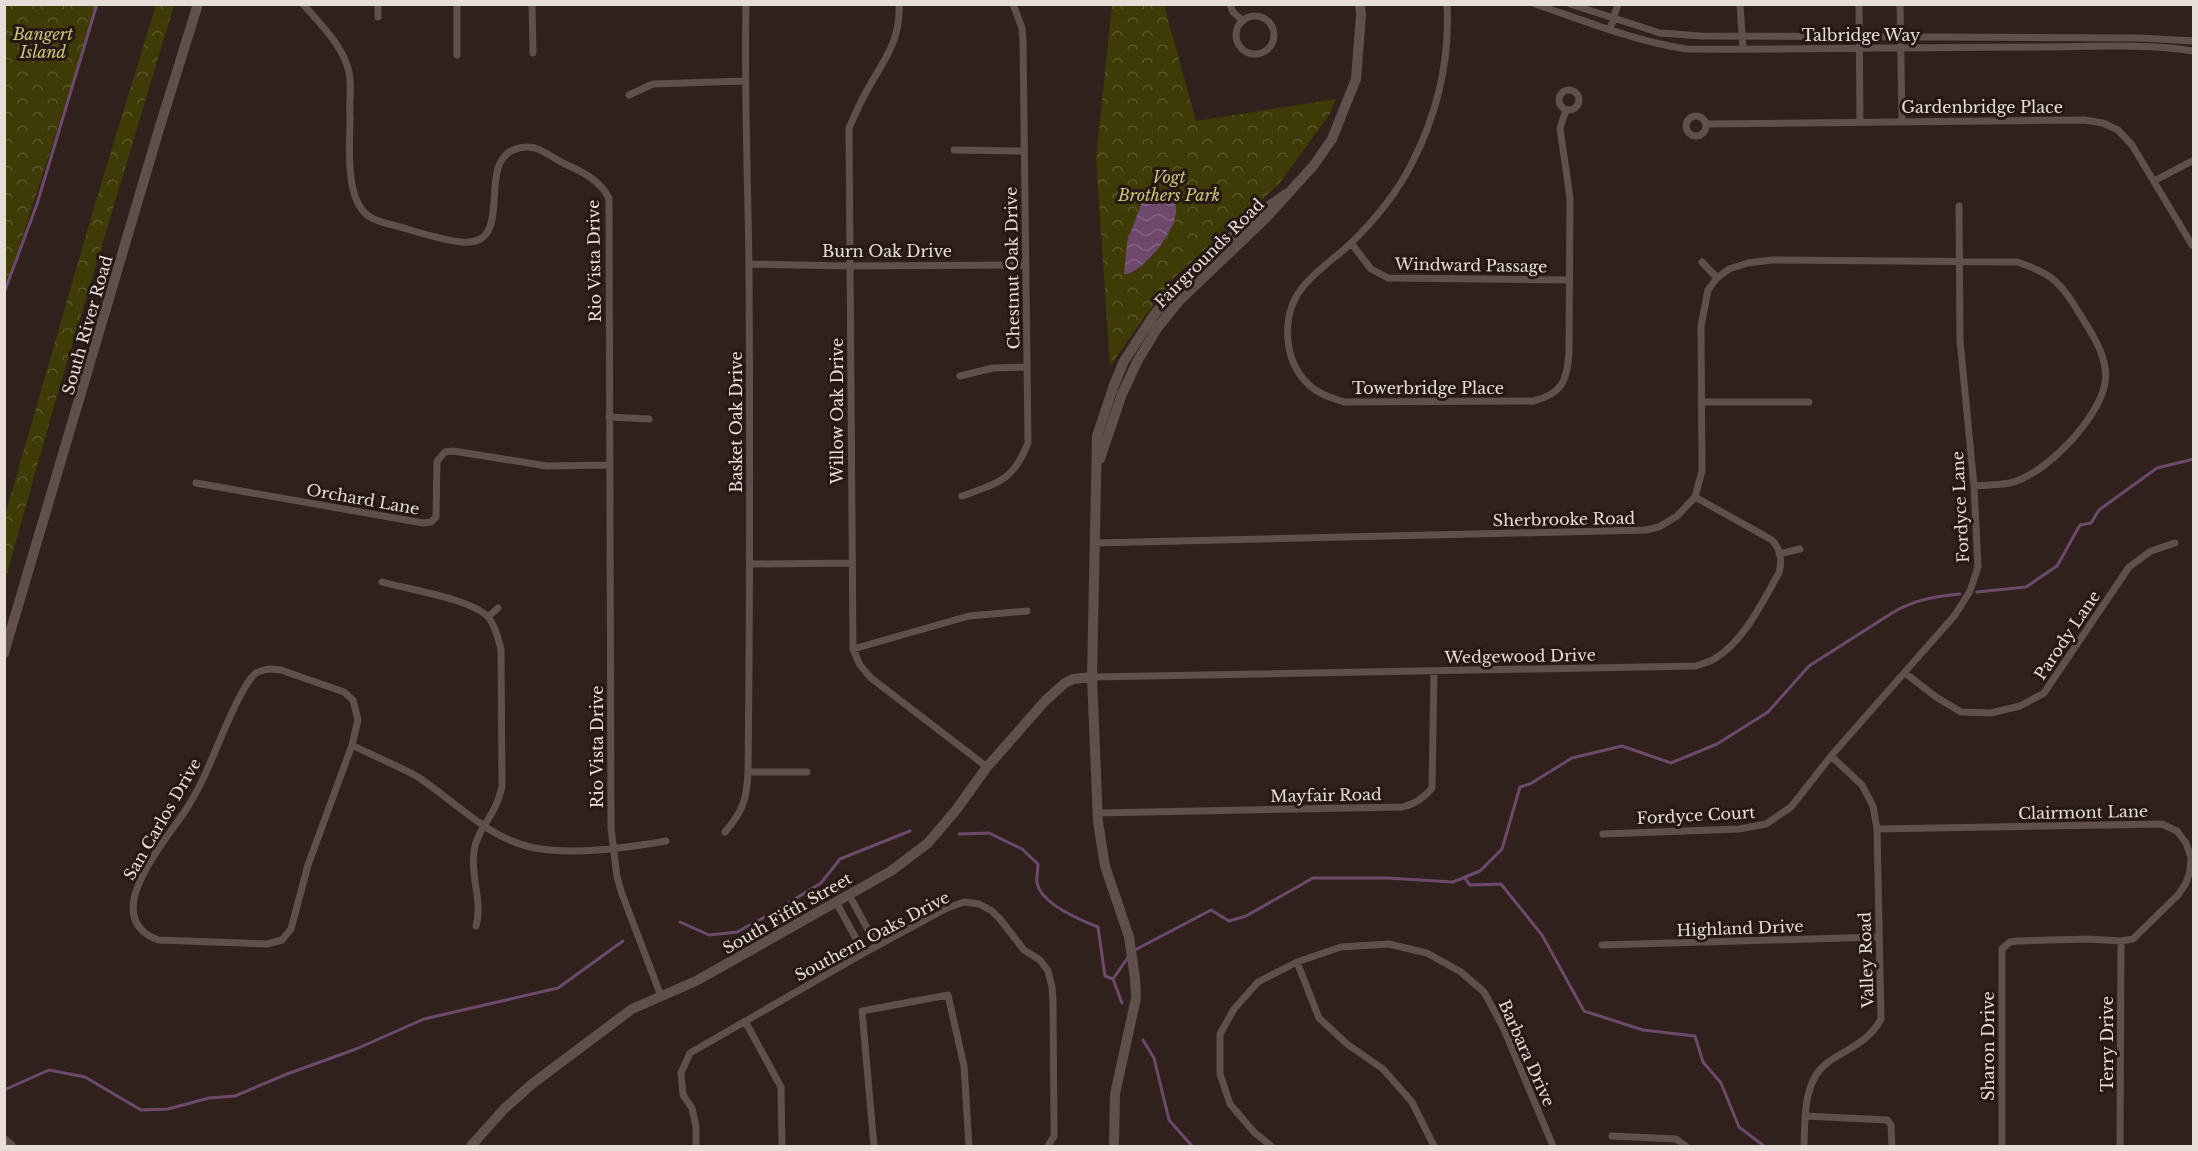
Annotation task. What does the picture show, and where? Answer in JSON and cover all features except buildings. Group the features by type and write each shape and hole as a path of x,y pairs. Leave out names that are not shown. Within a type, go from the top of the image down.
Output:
{"street":[{"name":"South River Road","path":"4,653 198,4"},
{"name":"Rio Vista Drive","path":"303,4 330,36 349,73 351,179 354,197 369,216 419,232 464,242 478,239 487,233 495,210 495,177 498,162 508,152 520,146 534,148 591,178 604,188 609,198 610,805 617,877 661,996"},
{"path":"378,4 378,17"},
{"path":"457,4 458,55"},
{"path":"532,4 533,53"},
{"name":"Basket Oak Drive","path":"725,832 745,803 748,792 751,564 749,264 744,81 746,4"},
{"name":"Willow Oak Drive","path":"853,650 849,129 864,95 893,47 900,22 899,4"},
{"name":"Chestnut Oak Drive","path":"962,496 997,484 1015,471 1028,443 1022,28 1013,4"},
{"path":"1230,4 1233,12 1243,21"},
{"name":"Fairgrounds Road","path":"1114,1146 1115,1094 1136,998 1135,978 1125,924 1105,866 1098,813 1092,677 1097,436 1124,361 1154,315 1179,285 1206,259 1259,213 1286,194 1314,165 1332,139 1356,79 1360,4"},
{"name":"Towerbridge Place","path":"1447,4 1449,30 1444,70 1432,112 1412,163 1387,203 1351,243 1302,288 1287,320 1288,342 1300,375 1310,386 1344,402 1533,401 1546,398 1560,387 1567,375 1569,353 1570,198 1560,128 1566,110"},
{"name":"Talbridge Way","path":"1535,4 1659,45 1686,49 2156,48 2193,51"},
{"name":"Talbridge Way","path":"1570,4 1613,20 1660,33 1742,37 2193,40"},
{"path":"1610,29 1618,4"},
{"path":"1740,4 1743,49"},
{"path":"1859,4 1860,122"},
{"path":"1900,4 1902,121"},
{"path":"1255,16 1269,21 1275,36 1267,50 1251,54 1241,48 1236,33 1243,21 1255,16"},
{"path":"629,94 653,84 744,81"},
{"name":"Gardenbridge Place","path":"1706,124 2084,120 2103,123 2118,130 2133,145 2192,245"},
{"path":"954,150 1023,150"},
{"path":"2154,181 2193,160"},
{"name":"Fordyce Lane","path":"1831,756 1955,615 1970,591 1978,567 1974,486 1960,340 1959,206"},
{"name":"Windward Passage","path":"1351,243 1371,269 1388,278 1569,280"},
{"path":"1800,549 1779,554 1772,540 1695,497 1702,471 1702,316 1708,290 1717,278 1733,267 1772,260 2017,262 2042,270 2063,288 2096,339 2103,360 2105,383 2089,418 2054,458 2029,475 2011,483 1974,486"},
{"path":"1702,262 1717,278"},
{"name":"Burn Oak Drive","path":"749,264 1025,265"},
{"path":"960,376 993,368 1027,367"},
{"path":"1702,402 1809,402"},
{"path":"609,417 649,419"},
{"name":"Orchard Lane","path":"196,483 423,523 431,522 436,517 436,461 445,453 453,451 548,466 609,465"},
{"name":"Sherbrooke Road","path":"1095,543 1646,530 1659,527 1677,516 1695,497"},
{"name":"Parody Lane","path":"1905,673 1936,697 1961,712 1991,713 2020,706 2044,693 2129,567 2151,551 2175,543"},
{"name":"Wedgewood Drive","path":"1092,677 1696,666 1714,659 1731,646 1747,625 1779,573 1779,554"},
{"path":"751,564 851,563"},
{"path":"382,582 471,605 488,617 498,634 501,649 502,787 496,806 476,840 473,855 479,915 476,926"},
{"path":"488,617 498,608"},
{"path":"987,767 871,678 860,665 853,650 969,616 1027,611"},
{"name":"San Carlos Drive","path":"269,669 282,670 344,692 353,700 357,710 358,720 352,745 308,865 291,930 282,940 267,944 158,940 142,931 132,913 133,902 143,875 186,810 202,781 245,687 256,672 269,669"},
{"name":"Mayfair Road","path":"1098,813 1403,807 1413,804 1425,797 1432,788 1434,672"},
{"name":"South Fifth Street","path":"471,1146 504,1108 554,1066 632,1008 696,981 891,871 928,843 956,810 987,767 1045,701 1065,683 1073,679 1092,677"},
{"path":"352,745 416,776 504,837 530,847 568,850 614,849 666,841"},
{"name":"Valley Road","path":"1804,1146 1805,1116 1812,1081 1826,1064 1854,1048 1874,1032 1881,1018 1877,830 1874,806 1862,785 1831,756"},
{"name":"Fordyce Court","path":"1604,834 1740,829 1766,824 1791,807 1831,756"},
{"path":"748,772 807,771"},
{"name":"Clairmont Lane","path":"1877,830 2162,824 2177,831 2186,843 2192,865 2186,883 2178,895 2133,939 2121,941"},
{"path":"849,895 877,946"},
{"path":"836,902 864,953"},
{"name":"Southern Oaks Drive","path":"696,1146 692,1108 683,1095 681,1073 690,1053 864,953 947,908 964,902 979,904 992,911 1024,950 1040,960 1048,972 1053,1002 1054,1136 1048,1146"},
{"name":"Highland Drive","path":"1602,945 1878,937"},
{"name":"Sharon Drive","path":"2002,1146 2001,954 2004,945 2018,941 2088,939 2121,941"},
{"name":"Terry Drive","path":"2121,941 2121,1146"},
{"name":"Barbara Drive","path":"1271,1146 1254,1132 1230,1104 1220,1074 1220,1035 1234,1009 1258,982 1297,962 1341,947 1389,944 1427,953 1461,972 1484,992 1503,1027 1552,1146"},
{"path":"1297,962 1319,1018 1347,1044 1383,1069 1412,1102 1434,1146"},
{"path":"874,1146 862,1011 948,995 964,1066 969,1146"},
{"path":"746,1021 781,1087 782,1146"},
{"path":"1805,1116 1887,1120 1892,1125 1892,1146"},
{"path":"1612,1136 1676,1139 1686,1146"},
{"path":"4,1140 11,1146"}],"green space":[{"name":"Bangert Island","path":"5,4 97,4 97,6 5,291"},
{"path":"156,5 174,5 56,399 5,580 5,515 97,197"},
{"name":"Vogt Brothers Park","path":"1112,5 1164,5 1196,121 1336,99 1329,115 1279,184 1171,280 1110,366 1096,158"}],"water":[{"path":"1162,192 1173,198 1176,209 1173,223 1156,252 1133,271 1124,274 1127,242 1143,199 1153,193"}],"waterway":[{"path":"4,293 37,204 97,4"},
{"path":"1977,592 2026,587 2057,566 2080,525 2091,523 2099,510 2157,468 2194,459"},
{"path":"1133,951 1211,910 1229,921 1246,916 1313,878 1387,878 1453,882 1480,871 1502,849 1520,787 1530,784 1572,758 1622,746 1671,763 1717,744 1768,712 1809,666 1892,613 1925,599 1960,594"},
{"path":"680,922 709,935 737,932 821,883 840,859 910,831"},
{"path":"959,834 989,833 1022,849 1038,864 1037,883 1046,898 1062,910 1098,927 1105,976 1113,979 1129,956"},
{"path":"1464,877 1470,885 1501,884 1542,935 1584,1011 1643,1030 1695,1036 1703,1062 1721,1083 1739,1127 1764,1146"},
{"path":"4,1090 49,1070 85,1077 141,1110 168,1109 209,1098 235,1096 356,1049 424,1019 558,988 623,941"},
{"path":"1113,979 1122,1003"},
{"path":"1143,1040 1154,1058 1169,1120 1192,1146"}]}
